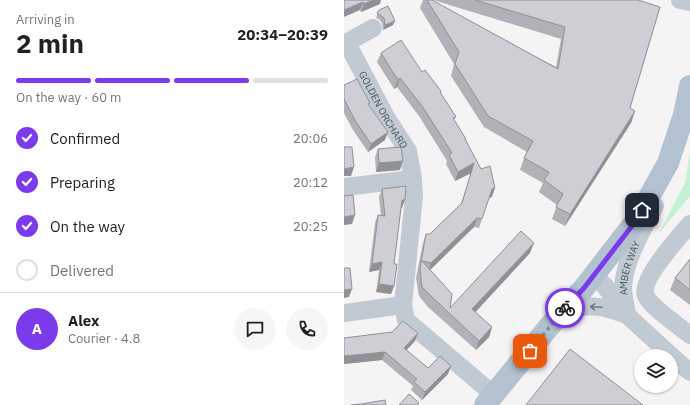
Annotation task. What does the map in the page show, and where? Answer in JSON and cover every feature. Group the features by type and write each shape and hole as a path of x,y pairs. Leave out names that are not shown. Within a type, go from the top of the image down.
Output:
{"main road":[{"path":"489,400 564,309 584,288 635,222 668,163 684,115 690,86"}],"street":[{"path":"680,0 690,2"},
{"name":"GOLDEN ORCHARD","path":"373,28 346,43 386,117 408,151 413,179 414,196 403,305 406,320 489,400"},
{"name":"AMBER WAY","path":"627,315 623,288 626,270 651,214 671,177 676,161 677,136"},
{"path":"344,187 413,179"},
{"path":"690,224 662,257 646,288 646,295 652,304 690,335"},
{"name":"AMBER WAY","path":"594,275 604,285 627,315 679,367"},
{"path":"344,313 403,305"},
{"name":"AMBER WAY","path":"564,309 590,306 607,308 627,315"}],"green space":[{"path":"690,153 690,196 659,233 685,183"}],"building":[{"path":"344,0 373,0 364,4 363,2 344,10"},
{"path":"427,0 432,0 558,69 565,27 475,0 638,0 660,7 630,108 635,111 570,214 556,207 563,194 544,180 549,172 524,158 533,141 488,116 455,64 459,52"},
{"path":"388,6 395,21 385,25 384,18 377,14 379,10"},
{"path":"401,40 422,72 425,70 441,91 440,92 456,117 453,118 466,139 481,169 490,166 495,188 492,189 482,219 477,218 431,263 422,261 452,294 450,308 521,231 534,243 472,309 492,327 479,341 422,287 420,268 426,234 430,234 462,203 474,163 458,172 449,155 452,153 422,106 400,78 398,80 381,53"},
{"path":"357,79 370,103 368,104 388,132 371,144 356,122 344,99 344,85"},
{"path":"344,147 352,147 354,167 344,169"},
{"path":"401,147 403,161 379,163 378,149"},
{"path":"406,186 405,200 402,200 394,264 397,264 394,286 379,284 382,262 372,264 378,215 385,216 382,189"},
{"path":"353,195 355,215 344,217 344,196"},
{"path":"690,259 690,290 675,278"},
{"path":"344,268 350,268 352,289 344,290"},
{"path":"403,321 418,333 404,348 428,368 440,356 451,366 425,392 414,382 417,379 385,352 344,356 344,338 392,332"},
{"path":"570,349 643,405 526,405"},
{"path":"409,394 419,403 417,405 399,405"},
{"path":"385,400 386,405 351,405 361,404"}],"way so far":[{"path":"530,351 565,308"}],"route":[{"path":"565,308 584,288 635,222 642,210"}]}
